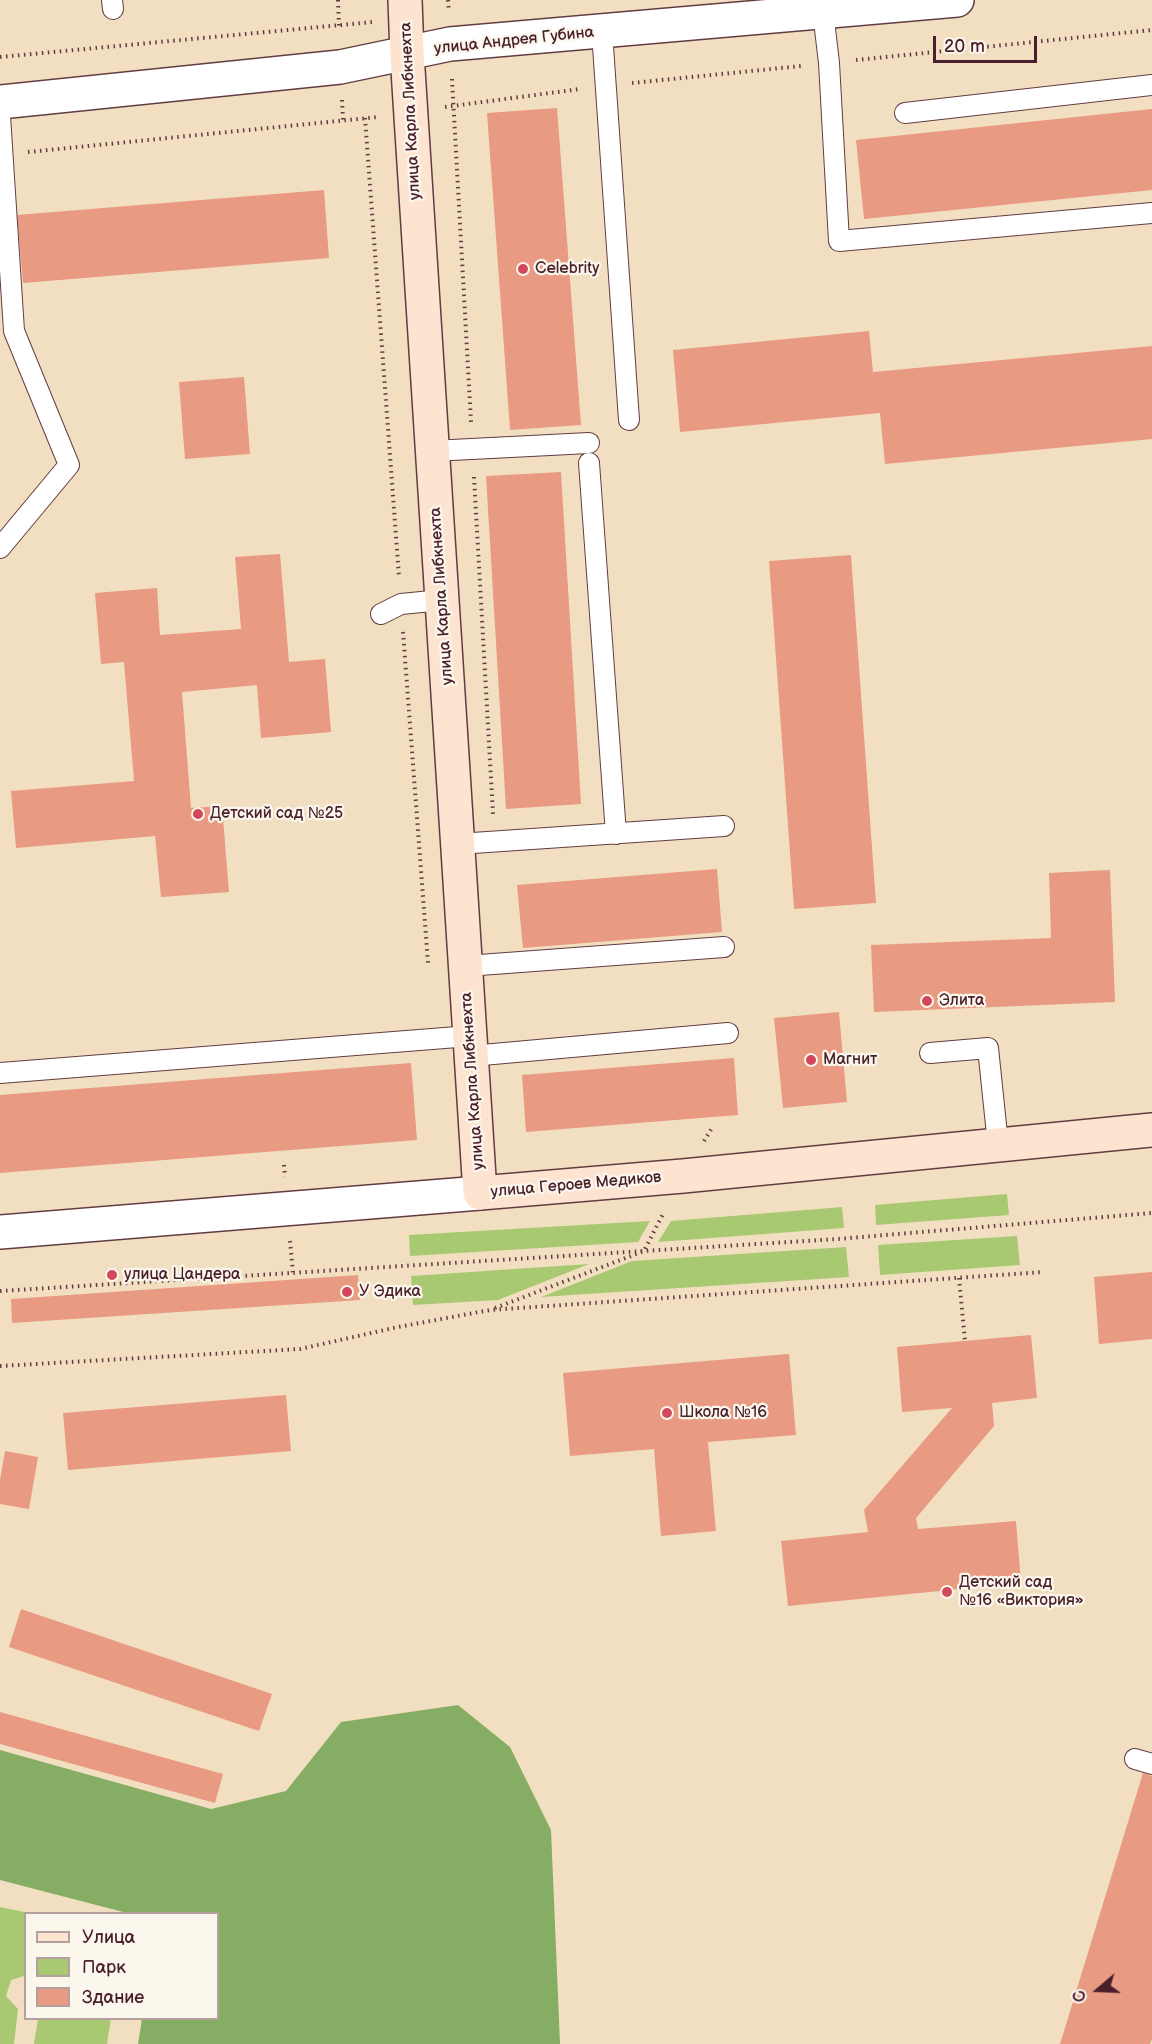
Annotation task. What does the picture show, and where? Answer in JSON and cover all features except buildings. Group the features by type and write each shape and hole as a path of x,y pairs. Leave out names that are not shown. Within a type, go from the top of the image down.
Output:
{"street":[{"name":"улица Андрея Губина","path":"0,102 340,68 450,45 957,0"},
{"name":"улица Карла Либкнехта","path":"406,10 480,1192"},
{"name":"улица Героев Медиков","path":"0,1232 683,1176 1152,1130"}],"lane":[{"path":"823,12 829,63 839,240 1152,213"},
{"path":"602,32 629,420"},
{"path":"905,113 1152,86"},
{"path":"0,116 14,331 69,465 0,548"},
{"path":"432,451 589,443"},
{"path":"589,463 616,834"},
{"path":"381,614 401,604 442,600"},
{"path":"458,844 724,826"},
{"path":"466,966 724,947"},
{"path":"0,1073 728,1033"},
{"path":"930,1053 988,1048 998,1144"}],"path":[{"path":"448,0 449,13 460,12"},
{"path":"0,57 406,10"},
{"path":"450,45 494,842"},
{"path":"0,1291 837,1239 1152,1213"},
{"path":"490,1310 644,1251"},
{"path":"0,1366 300,1349 398,1327 490,1310 1043,1272"},
{"path":"959,1278 965,1341"}],"green space":[{"path":"1007,1194 1009,1215 876,1225 875,1205"},
{"path":"842,1207 844,1228 658,1242 671,1221"},
{"path":"650,1221 638,1242 410,1256 409,1235"},
{"path":"1017,1236 1020,1265 880,1275 878,1245"},
{"path":"846,1247 849,1277 541,1297 632,1261"},
{"path":"589,1264 498,1300 413,1305 411,1276"},
{"path":"458,1705 510,1747 551,1830 560,2044 138,2044 142,2020 219,2020 219,1912 123,1912 0,1880 0,1750 211,1809 286,1791 341,1722"},
{"path":"0,1907 24,1912 24,1976 11,1980 6,1996 18,2009 14,2044 0,2044"},
{"path":"38,2020 111,2020 107,2044 34,2044"}],"place":[{"name":"Celebrity","path":"523,269"},
{"name":"Детский сад №25","path":"198,814"},
{"name":"Элита","path":"927,1001"},
{"name":"Магнит","path":"811,1060"},
{"name":"улица Цандера","path":"112,1275"},
{"name":"У Эдика","path":"347,1292"},
{"name":"Школа №16","path":"667,1413"},
{"name":"Детский сад №16 «Виктория»","path":"947,1592"}]}
